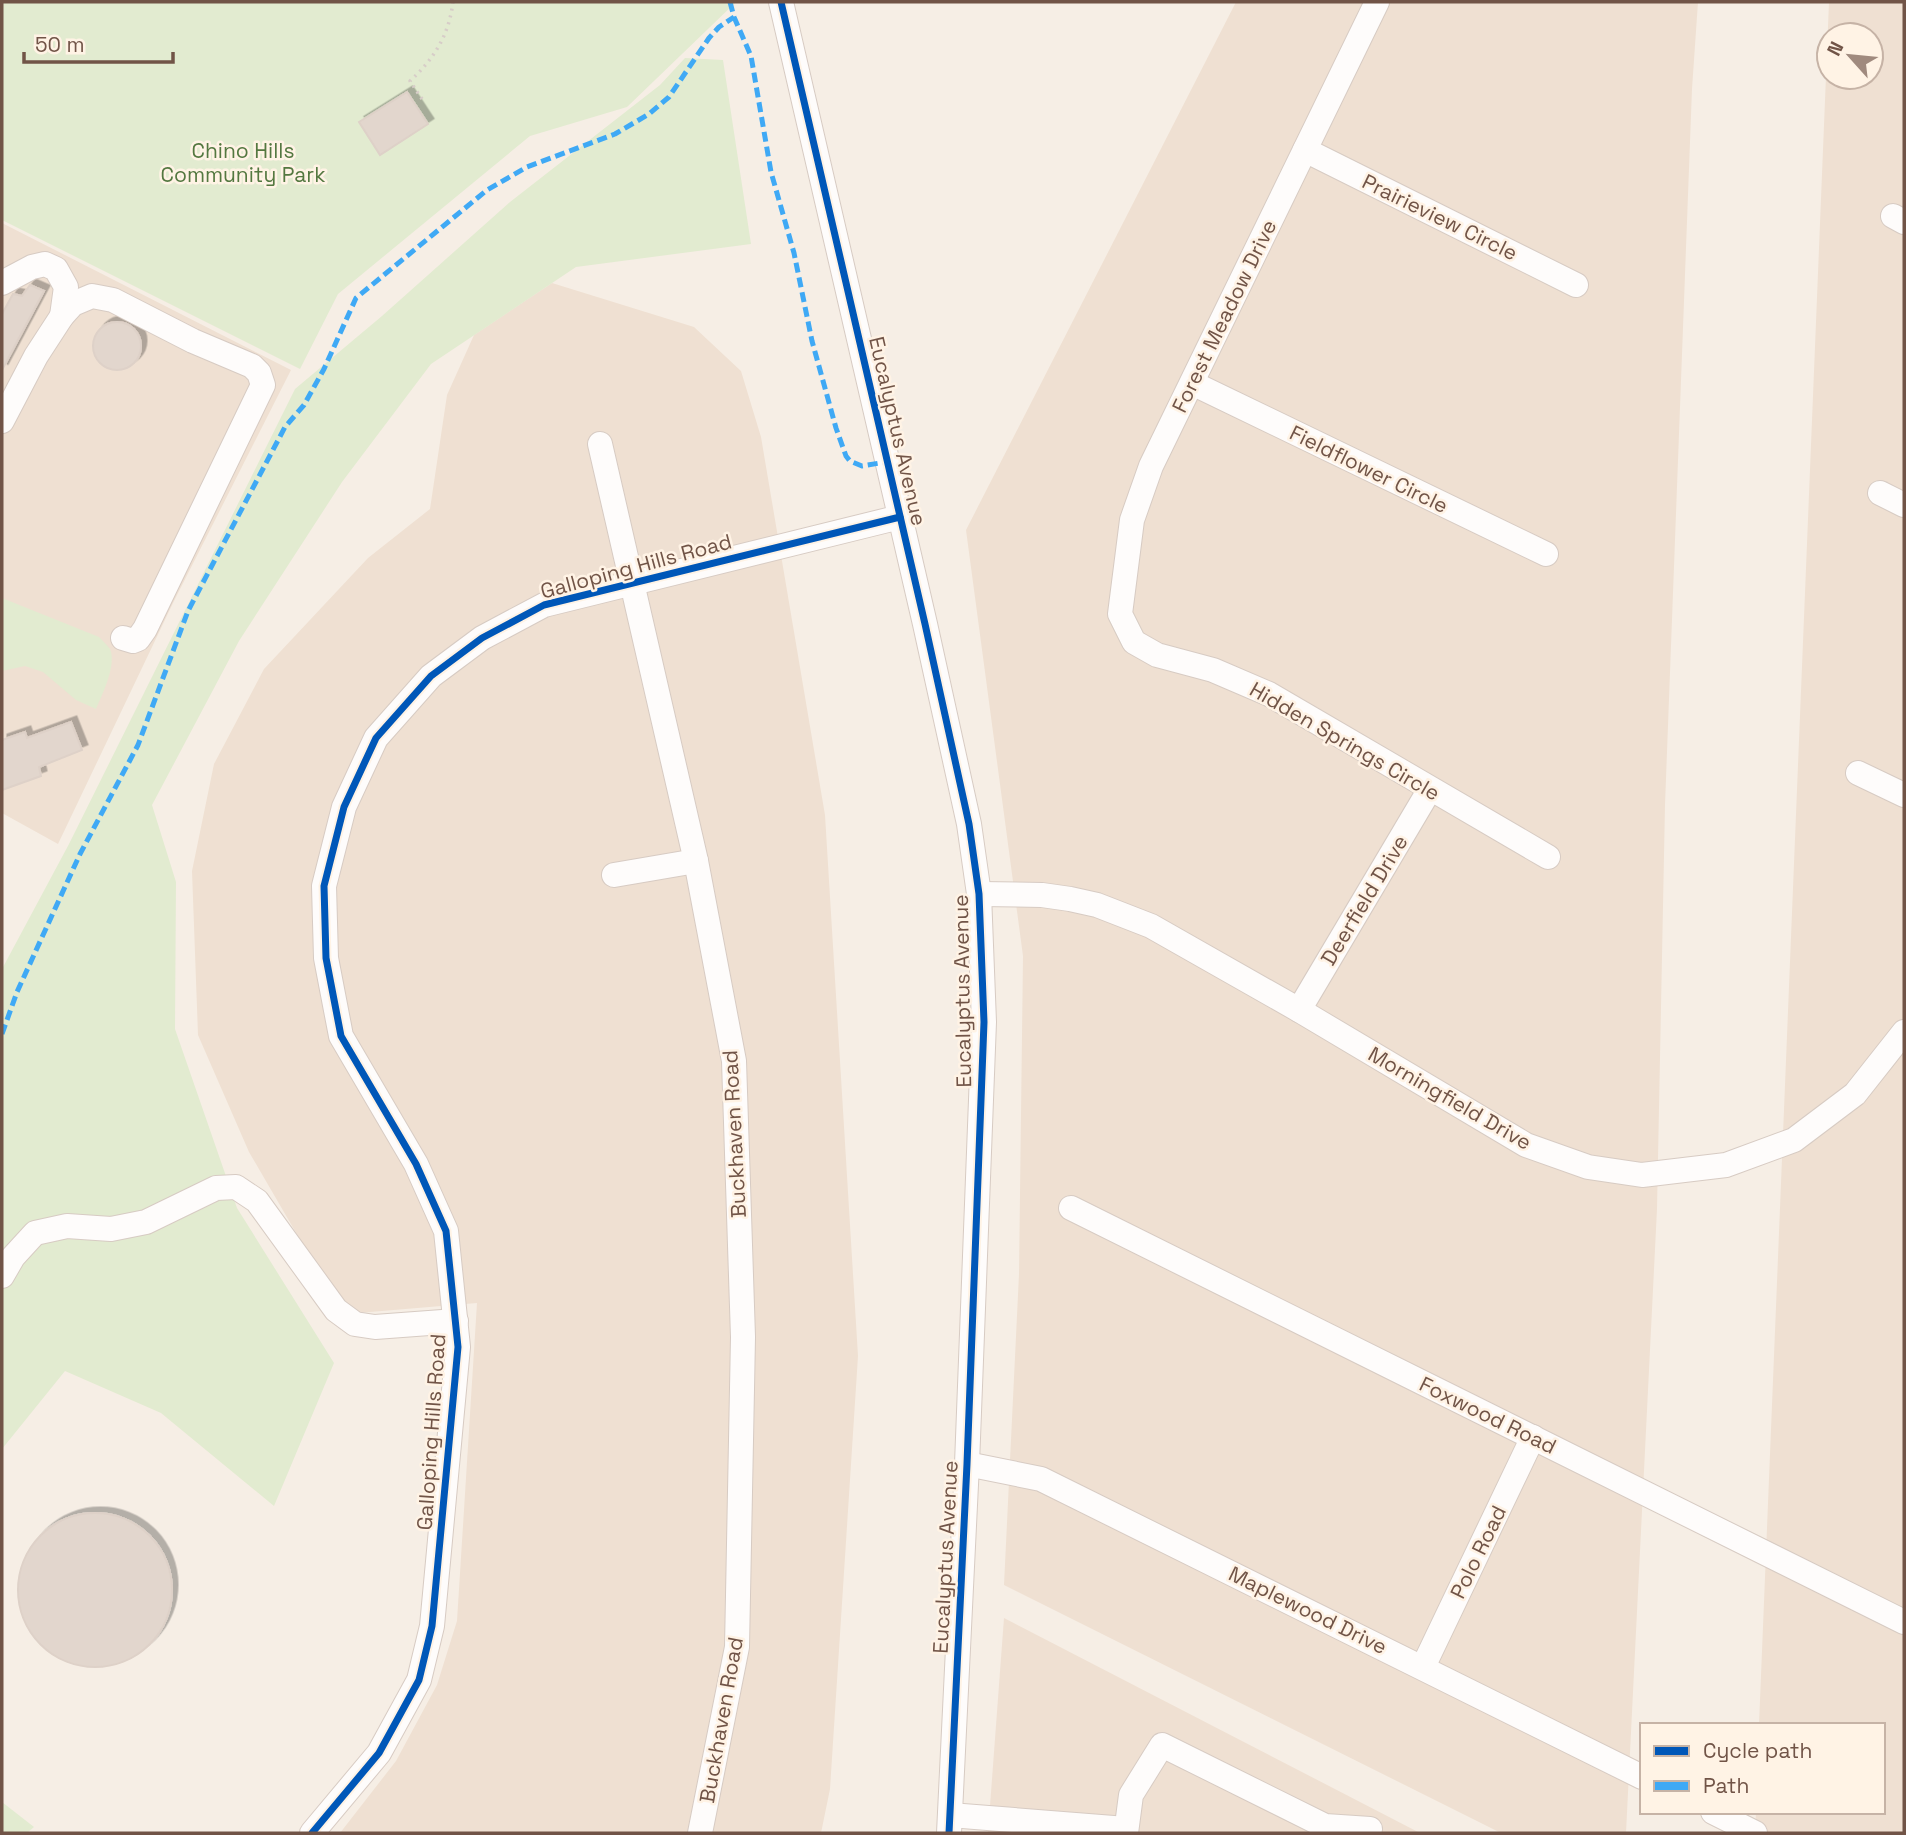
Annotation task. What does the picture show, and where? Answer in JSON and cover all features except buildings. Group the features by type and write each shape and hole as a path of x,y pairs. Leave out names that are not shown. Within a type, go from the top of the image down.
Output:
{"street":[{"name":"Eucalyptus Avenue","path":"781,2 966,812 979,894 984,1022 950,1824"},
{"name":"Forest Meadow Drive","path":"1133,642 1120,614 1132,520 1151,466 1377,2"},
{"name":"Prairieview Circle","path":"1305,150 1576,285"},
{"path":"2,283 32,267 45,264 193,341 252,366 259,373 264,385 145,629 138,639 133,641 122,638"},
{"path":"56,269 66,287 62,316"},
{"path":"2,421 36,356 73,304 92,296 113,300"},
{"name":"Fieldflower Circle","path":"1192,383 1546,554"},
{"name":"Buckhaven Road","path":"600,444 696,861 734,1061 743,1337 737,1647 700,1833"},
{"path":"1880,493 1904,505"},
{"name":"Galloping Hills Road","path":"312,1833 379,1753 419,1680 432,1626 458,1347 446,1231 416,1164 341,1036 326,958 324,886 344,807 376,737 431,676 482,638 544,605 900,517"},
{"name":"Hidden Springs Circle","path":"1133,642 1157,655 1213,670 1269,694 1548,857"},
{"path":"1858,773 1904,795"},
{"name":"Deerfield Drive","path":"1299,1010 1430,789"},
{"path":"614,875 696,861"},
{"name":"Morningfield Drive","path":"979,894 1042,895 1097,905 1151,926 1526,1144 1588,1167 1642,1175 1726,1165 1794,1140 1855,1094 1904,1032"},
{"path":"2,1276 13,1257 35,1233 67,1226 111,1229 146,1222 216,1188 236,1187 257,1200 336,1310 355,1325 375,1328 456,1321"},
{"name":"Foxwood Road","path":"1071,1208 1904,1622"},
{"name":"Polo Road","path":"1423,1667 1533,1437"},
{"name":"Maplewood Drive","path":"967,1464 1041,1479 1640,1776"},
{"path":"950,1824 1126,1831 1131,1795 1162,1745 1325,1826 1370,1829"},
{"path":"1717,1814 1755,1833"}],"path":[{"path":"422,99 410,81 438,51 453,2"}],"shaded area":[{"path":"1236,2 1698,2 1692,89 1665,805 1657,1209 1626,1833 1501,1833 1004,1585 1019,1274 1023,956 966,530"},
{"path":"1829,2 1904,2 1904,1833 1755,1833 1756,1814 1885,1814 1885,1723 1759,1723 1825,91 1885,91 1885,21 1828,21"},
{"path":"2,223 291,370 173,603 58,844 2,813"},
{"path":"552,283 694,327 741,371 761,437 825,815 858,1356 830,1789 821,1833 340,1833 396,1761 437,1685 457,1621 477,1303 358,1313 331,1293 249,1152 198,1035 192,871 214,764 264,669 368,558 430,509 447,395 474,335"},
{"path":"1004,1618 1420,1833 988,1833"}],"green space":[{"name":"Chino Hills Community Park","path":"2,2 736,2 627,107 530,136 338,294 300,369 2,220"},
{"path":"685,58 723,60 751,244 576,267 431,364 342,482 239,641 152,805 176,882 175,1029 237,1208 334,1363 274,1506 161,1413 65,1371 2,1449 2,969 69,844 295,389 510,202 660,85"},
{"path":"2,598 99,637 108,646 112,663 96,709 76,700 43,672 25,666 2,671"},
{"path":"2,1802 34,1827 27,1833 2,1833"}],"marked path":[{"path":"730,2 751,56 771,172 794,253 812,341 836,428 850,461 862,466 886,462"},
{"path":"2,1034 17,992 80,854 138,745 188,611 285,427 304,405 324,369 356,298 487,190 527,167 615,134 649,114 669,97 709,38 734,17"}],"cycle path":[{"path":"781,2 925,624 969,824 979,894 984,1022 949,1833"},
{"path":"312,1833 379,1753 419,1680 432,1626 458,1347 446,1231 416,1164 341,1036 326,958 324,886 344,807 376,738 431,676 482,638 544,605 900,517"}]}
